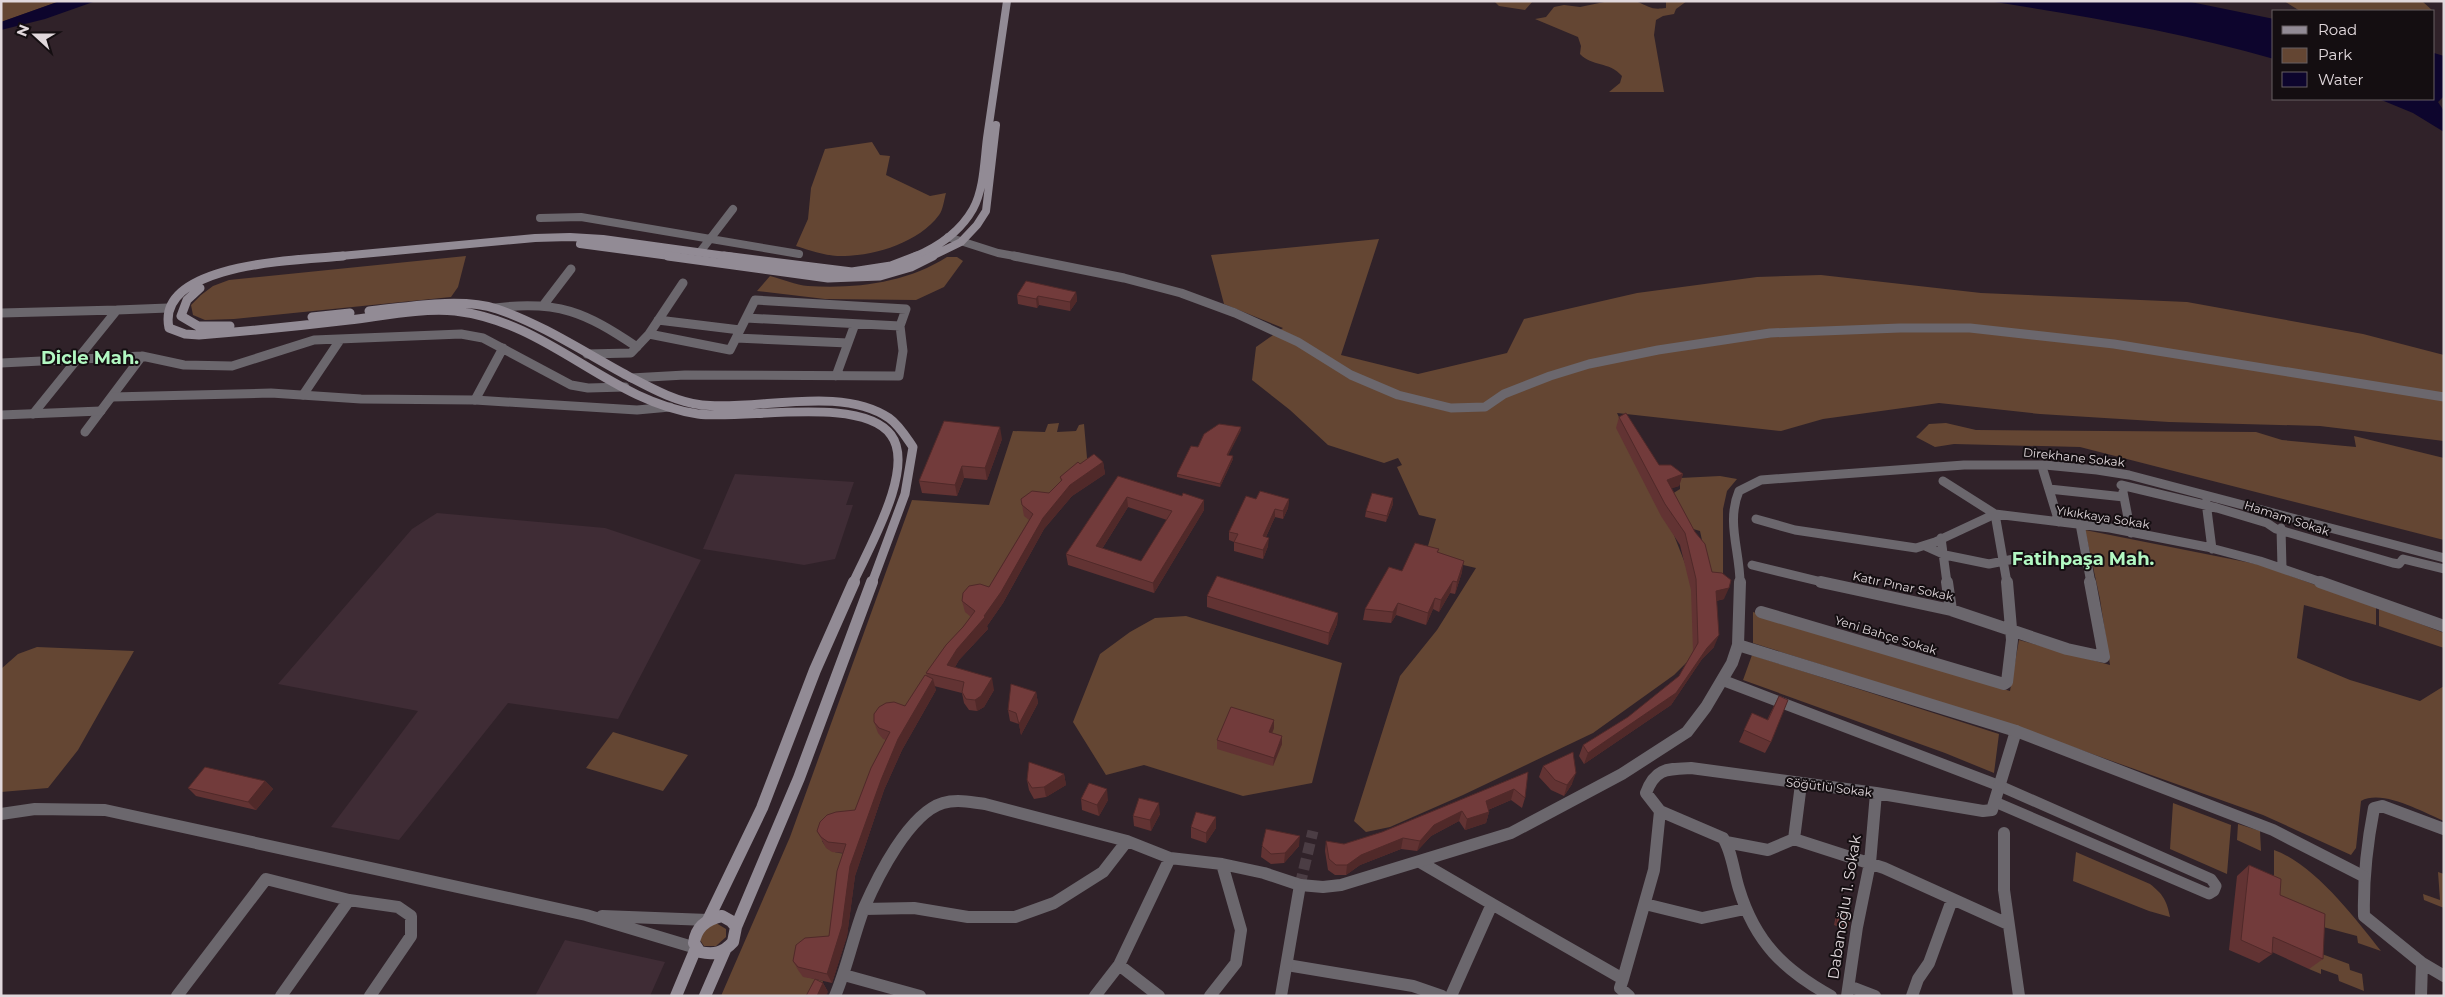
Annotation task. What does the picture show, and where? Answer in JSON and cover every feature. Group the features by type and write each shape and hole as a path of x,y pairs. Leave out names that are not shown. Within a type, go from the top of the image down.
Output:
{"main road":[{"path":"706,996 725,950 734,940 736,927 802,770 905,494 913,447 901,428 885,416 867,409 845,404 701,405 658,392 520,318 495,308 474,304 423,304 204,328 190,324 182,316 183,305 191,294 208,284 225,276 246,271 488,248 567,243 606,246 828,278 880,276 911,268 961,242 977,225 986,211 993,124 1007,1"},
{"path":"708,920 762,808 815,670 895,488 900,464 898,448 890,434 874,420 853,414 820,412 707,414 671,407 625,387 501,320 476,313 452,311 416,312 200,336 185,334 170,328 166,321 168,308 184,292 203,279 227,269 259,264 508,240 570,237 603,239 829,271 857,272 909,260 938,245 961,226 973,210 980,190 993,124 1013,1"},
{"path":"676,996 696,948 694,937 702,924 722,916 733,922 736,927"},
{"path":"696,948 700,952 712,955 725,950"}],"street":[{"path":"700,252 733,209"},
{"path":"540,218 581,217 799,254"},
{"path":"948,236 961,242 1035,262 1124,278 1180,293 1234,313 1280,334 1350,375 1398,395 1451,408 1485,407 1504,394 1550,376 1589,364 1658,350 1770,332 1900,328 1970,328 2114,344 2444,397"},
{"path":"545,304 572,269"},
{"path":"587,354 631,353 649,334 683,283"},
{"path":"631,378 685,375 899,376 903,351 900,326 906,309 755,300 730,350 649,334"},
{"path":"495,308 518,304 545,304 593,317 637,347"},
{"path":"1,313 168,308"},
{"path":"33,414 117,310"},
{"path":"746,318 900,326"},
{"path":"658,320 738,334 848,343"},
{"path":"836,376 855,324"},
{"path":"1,363 142,356 184,365 232,366 314,340 461,334 483,338 532,366 571,385 588,388 625,387"},
{"path":"303,395 340,340"},
{"path":"475,400 503,348"},
{"path":"85,432 142,356"},
{"path":"112,397 246,393 361,399 475,400 566,408 637,410 671,407"},
{"path":"1,415 101,411"},
{"name":"Direkhane Sokak","path":"834,996 844,975 864,909 893,850 920,818 942,803 963,801 994,807 1127,841 1170,858 1222,864 1264,873 1300,884 1323,886 1341,885 1511,833 1622,774 1687,732 1732,663 1738,645 1740,565 1734,536 1733,506 1739,492 1761,480 1964,465 2011,463 2067,466 2129,475 2444,558"},
{"path":"2043,470 2059,522"},
{"path":"1943,481 1994,514 2003,561 2012,629"},
{"name":"Hamam Sokak","path":"2124,497 2120,482 2206,504 2267,523 2281,530 2394,563 2399,564 2404,559 2444,569"},
{"path":"2049,490 2124,497 2132,533"},
{"path":"2206,504 2212,549"},
{"path":"1756,518 1795,530 1858,541 1916,548 1925,546 1994,514"},
{"name":"Yıkıkkaya Sokak","path":"1994,514 2080,524 2212,549 2282,568 2444,626"},
{"path":"1925,546 1945,555 1990,564 2019,558 2045,557 2086,563 2080,524"},
{"path":"2281,530 2282,568"},
{"path":"1941,538 1945,555 1951,610"},
{"name":"Katır Pınar Sokak","path":"1752,565 1860,592 1892,599 1915,601 1951,610 2067,649 2104,657 2086,563"},
{"name":"Yeni Bahçe Sokak","path":"1761,612 2004,684 2007,682 2009,674 2012,629"},
{"path":"1738,645 2016,731 2274,830 2363,876"},
{"path":"1722,680 2000,786 2211,880 2216,886 2214,892 2208,894 1994,806 2000,786 2016,731"},
{"name":"Söğütlü Sokak","path":"1660,811 1646,793 1651,780 1666,769 1691,768 1801,784 1876,792 1983,812 1994,806"},
{"path":"1794,839 1801,784"},
{"name":"Dabanoğlu 1. Sokak","path":"1848,991 1856,927 1870,863 1869,856 1876,792"},
{"path":"2444,829 2382,806 2374,808 2366,844 2363,876 2364,916 2422,963 2444,976"},
{"path":"1,814 35,809 105,810 586,915 696,948"},
{"path":"1420,862 1492,904 1622,990 1654,870 1660,811 1723,838 1726,842 1738,890 1745,909 1766,948 1796,976 1831,996"},
{"path":"2004,833 2004,890 2018,996"},
{"path":"1726,842 1768,850 1794,839 1870,863 2008,924"},
{"path":"864,909 914,908 968,917 1015,916 1054,903 1103,872 1127,841"},
{"path":"1095,996 1118,965 1170,858"},
{"path":"1210,996 1236,962 1241,930 1222,864"},
{"path":"177,996 266,879 349,900 398,907 411,916 411,936 370,996"},
{"path":"1281,996 1300,884"},
{"path":"281,996 349,900"},
{"path":"1912,996 1918,979 1929,962 1952,900"},
{"path":"1450,996 1492,904"},
{"path":"1644,904 1702,918 1745,909"},
{"path":"586,915 708,920"},
{"path":"2421,996 2422,963"},
{"path":"1118,965 1158,996"},
{"path":"1287,965 1413,986 1442,996"},
{"path":"844,975 920,996"},
{"path":"1848,991 1875,996"}],"shaded area":[{"path":"735,474 854,482 846,505 853,505 835,559 804,565 703,549"},
{"path":"437,513 605,528 701,560 618,719 508,703 399,840 331,827 418,711 278,684 412,529"},
{"path":"565,940 665,962 650,996 535,996"}],"green space":[{"path":"1,1 60,1 1,22"},
{"path":"1494,1 1533,1 1525,10 1499,6"},
{"path":"1609,1 1635,1 1657,9 1666,8 1666,2 1664,1 1687,1 1676,9 1674,14 1663,16 1656,20 1654,35 1664,92 1609,92 1620,83 1622,76 1617,71 1590,61 1580,54 1581,46 1578,37 1535,19 1546,17 1554,7 1564,5 1580,7"},
{"path":"2284,1 2422,1 2432,10 2298,10"},
{"path":"872,142 880,155 890,156 886,175 930,196 946,193 939,215 931,224 909,240 884,250 857,255 833,256 796,246 808,219 811,188 825,149"},
{"path":"1379,239 1341,355 1418,374 1507,353 1524,319 1637,293 1757,277 1821,275 1981,293 2187,302 2363,334 2444,355 2444,441 2320,426 2169,422 2040,414 1939,403 1823,419 1781,431 1617,413 1668,520 1692,581 1699,642 1689,660 1674,675 1593,733 1463,795 1390,827 1366,832 1354,821 1400,676 1437,630 1476,568 1425,556 1436,519 1419,515 1397,467 1402,465 1398,458 1384,463 1328,445 1290,410 1252,380 1256,347 1283,328 1224,304 1211,255"},
{"path":"466,256 458,287 451,297 234,319 205,320 193,315 191,305 213,286 229,280"},
{"path":"947,257 957,257 963,261 944,287 916,300 825,299 757,291 770,276 808,286 826,287 880,282 915,273"},
{"path":"1059,423 1057,432 1076,431 1079,425 1084,424 1087,458 1096,466 1029,521 979,620 894,743 859,821 822,841 837,853 850,854 834,946 803,976 823,981 816,996 721,996 790,837 912,500 989,505 1013,431 1045,432 1048,424"},
{"path":"1946,423 1976,430 2256,432 2282,440 2356,447 2354,436 2444,458 2444,540 2080,447 1954,444 1935,447 1916,437 1929,424"},
{"path":"1720,476 1737,479 1727,491 1723,509 1723,584 1711,582 1700,531 1683,526 1672,494 1680,489 1680,478"},
{"path":"2085,530 2261,565 2376,607 2376,625 2304,605 2297,658 2350,680 2420,701 2444,686 2444,821 2391,800 2370,798 2361,801 2356,848 2351,855 2263,815 2014,726 1753,643 1753,612 2010,691 2019,640 2110,665 2100,599"},
{"path":"2379,608 2444,633 2444,648 2379,626"},
{"path":"1186,616 1342,663 1312,783 1243,796 1144,765 1106,775 1073,722 1100,654 1130,632 1155,618"},
{"path":"37,647 134,651 78,750 48,788 1,792 1,669 18,654"},
{"path":"1752,655 1999,734 1994,773 1945,753 1743,680"},
{"path":"613,732 688,755 663,791 586,768"},
{"path":"2173,803 2231,825 2227,874 2170,849"},
{"path":"2238,824 2260,831 2261,851 2237,840"},
{"path":"2274,850 2289,857 2319,879 2346,908 2381,951 2358,943 2357,936 2312,924 2268,905 2274,886"},
{"path":"2076,852 2150,884 2164,898 2170,917 2149,911 2073,881"},
{"path":"2438,872 2444,874 2444,908 2424,900 2423,894 2440,900"},
{"path":"716,923 726,929 726,937 716,946 704,946 700,940 704,929"},
{"path":"2311,950 2349,964 2350,970 2362,974 2364,991 2339,981 2338,975 2321,969 2321,974 2309,969"}],"water":[{"path":"60,1 96,1 45,19 1,30 1,22"},
{"path":"1988,1 2186,1 2272,19 2272,58 2168,33"},
{"path":"2435,53 2444,56 2444,96 2438,102 2444,111 2444,132 2413,113 2381,100 2435,100"}],"building":[{"path":"1026,281 1076,292 1070,302 1038,296 1036,299 1017,295"},
{"path":"1626,413 1659,465 1671,465 1683,474 1667,480 1695,532 1705,544 1712,572 1722,573 1731,580 1729,588 1716,591 1719,635 1707,648 1676,693 1588,753 1583,745 1628,717 1679,676 1698,643 1696,579 1685,533 1665,504 1619,417"},
{"path":"944,421 1000,427 985,468 962,466 955,485 919,481"},
{"path":"1219,424 1241,427 1227,455 1233,456 1220,484 1177,474 1191,446 1198,447 1204,434"},
{"path":"1094,454 1103,462 1070,485 1043,518 985,617 957,649 947,665 992,678 981,696 975,700 966,699 962,692 964,682 926,673 946,645 975,611 962,601 963,593 969,586 980,584 989,587 1033,514 1022,505 1021,499 1032,491 1049,493 1062,480 1060,477 1078,462 1080,464"},
{"path":"1118,476 1182,496 1183,493 1204,500 1153,583 1066,554","holes":["1127,497 1172,511 1141,561 1096,546"]},
{"path":"1260,491 1289,499 1283,511 1275,509 1263,536 1269,538 1263,550 1234,542 1238,534 1229,532 1246,496 1256,499"},
{"path":"1372,493 1393,498 1387,516 1366,511"},
{"path":"1415,543 1439,549 1437,552 1464,561 1457,582 1453,581 1441,600 1435,598 1428,613 1398,603 1393,612 1365,609 1389,567 1402,571"},
{"path":"1217,576 1338,613 1329,633 1207,596"},
{"path":"925,675 933,679 898,739 850,866 842,926 827,974 798,967 793,961 796,945 805,938 829,936 837,871 846,844 828,842 821,837 817,831 820,822 827,815 855,810 871,768 890,732 879,728 874,722 874,714 879,707 886,703 894,702 905,706"},
{"path":"1011,684 1036,692 1019,724 1016,713 1008,710"},
{"path":"1779,696 1788,700 1771,742 1744,730 1752,713 1768,720"},
{"path":"1231,707 1274,720 1269,732 1282,736 1274,758 1217,740"},
{"path":"1573,752 1576,773 1567,785 1555,780 1543,766"},
{"path":"1029,762 1064,774 1044,787 1032,788 1027,780"},
{"path":"205,767 265,781 248,802 188,788"},
{"path":"1528,772 1525,798 1514,789 1486,801 1489,812 1467,819 1462,811 1434,825 1420,841 1403,838 1361,855 1347,865 1336,865 1329,859 1326,841 1344,844 1382,832"},
{"path":"1089,783 1107,789 1097,805 1081,799"},
{"path":"1139,798 1159,803 1150,820 1133,816"},
{"path":"1196,812 1216,817 1206,833 1191,827"},
{"path":"1266,829 1300,836 1285,853 1271,854 1262,846"},
{"path":"2249,865 2281,879 2280,895 2325,914 2323,959 2273,937 2272,954 2241,940"},
{"path":"1838,913 1850,918 1848,928 1836,923"},
{"path":"815,979 823,983 817,996 806,996"}],"tunnel":[{"path":"1300,885 1313,831"}],"district":[{"name":"Dicle Mah.","path":"90,358"},
{"name":"Fatihpaşa Mah.","path":"2083,559"}]}
